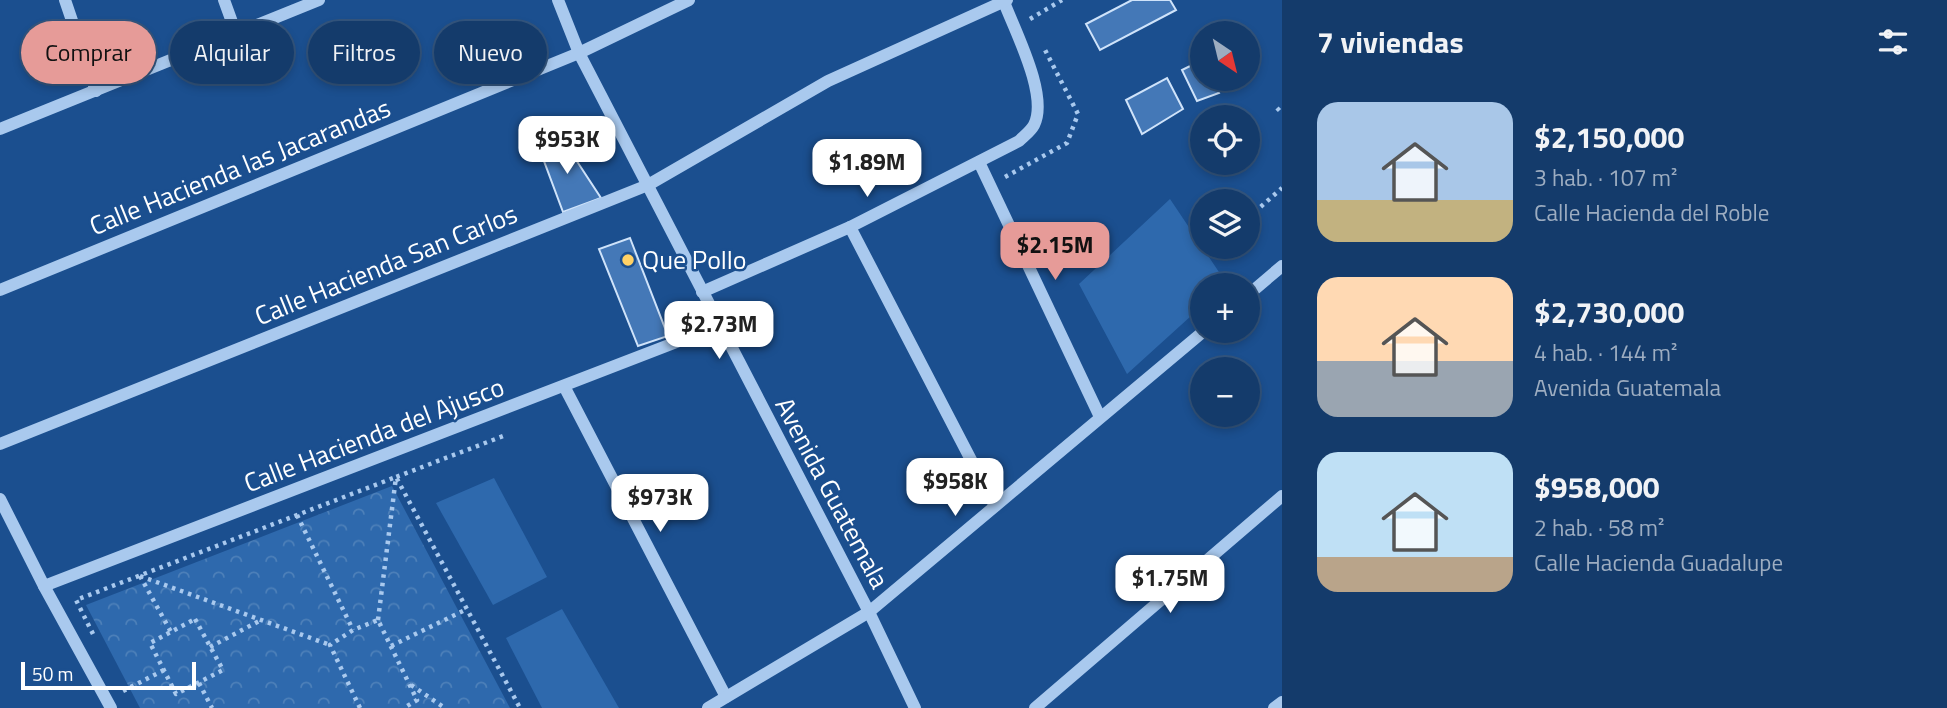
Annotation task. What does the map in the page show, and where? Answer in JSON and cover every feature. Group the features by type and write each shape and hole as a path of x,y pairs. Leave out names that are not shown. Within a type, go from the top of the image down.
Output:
{"street":[{"path":"65,0 96,91"},
{"path":"224,0 232,21"},
{"path":"266,21 319,0"},
{"name":"Avenida Guatemala","path":"558,0 579,53 869,612 915,708"},
{"name":"Calle Hacienda las Jacarandas","path":"0,290 579,53 689,0"},
{"path":"702,292 850,227 1019,141 1034,125 1038,105 1034,83 1006,1"},
{"name":"Calle Hacienda San Carlos","path":"0,444 648,185 828,81 1006,1"},
{"path":"0,129 170,60"},
{"path":"979,162 1100,417"},
{"path":"850,227 995,506"},
{"path":"1260,285 1282,267"},
{"name":"Calle Hacienda del Ajusco","path":"44,586 718,324"},
{"path":"708,708 869,612 1190,343"},
{"path":"564,386 726,698"},
{"path":"1035,708 1282,496"},
{"path":"0,499 111,708"},
{"path":"1274,708 1282,702"}],"path":[{"path":"1036,31 1030,19 1062,0"},
{"path":"1010,188 1004,176 1068,143 1078,114 1042,43"},
{"path":"1278,108 1282,113"},
{"path":"1260,207 1282,188"},
{"path":"94,635 76,600 506,435"},
{"path":"396,477 520,708"},
{"path":"396,477 378,620 417,700 404,708"},
{"path":"297,515 353,630"},
{"path":"140,576 330,645 359,708"},
{"path":"140,576 171,632"},
{"path":"391,646 467,609"},
{"path":"195,620 210,647 223,670 176,694 150,643 195,620"},
{"path":"210,647 262,620"},
{"path":"330,645 353,630 378,620"},
{"path":"123,691 164,670"},
{"path":"117,680 127,700"},
{"path":"199,683 212,708"},
{"path":"410,685 445,708"}],"green space":[{"path":"1170,199 1190,229 1190,259 1210,259 1220,273 1190,273 1190,317 1127,374 1079,284"},
{"path":"494,478 547,577 493,605 436,503"},
{"path":"392,486 510,708 140,708 86,605"},
{"path":"562,609 619,708 542,708 506,638"}],"building":[{"path":"1132,0 1170,0 1176,10 1100,50 1086,24"},
{"path":"1190,66 1190,87 1182,70"},
{"path":"1167,78 1183,109 1142,134 1126,100"},
{"path":"1192,91 1219,93 1197,101"},
{"path":"561,137 601,198 563,212 538,145"},
{"path":"630,238 668,336 638,346 599,249"}],"place":[{"name":"Que Pollo","path":"628,260"}]}
